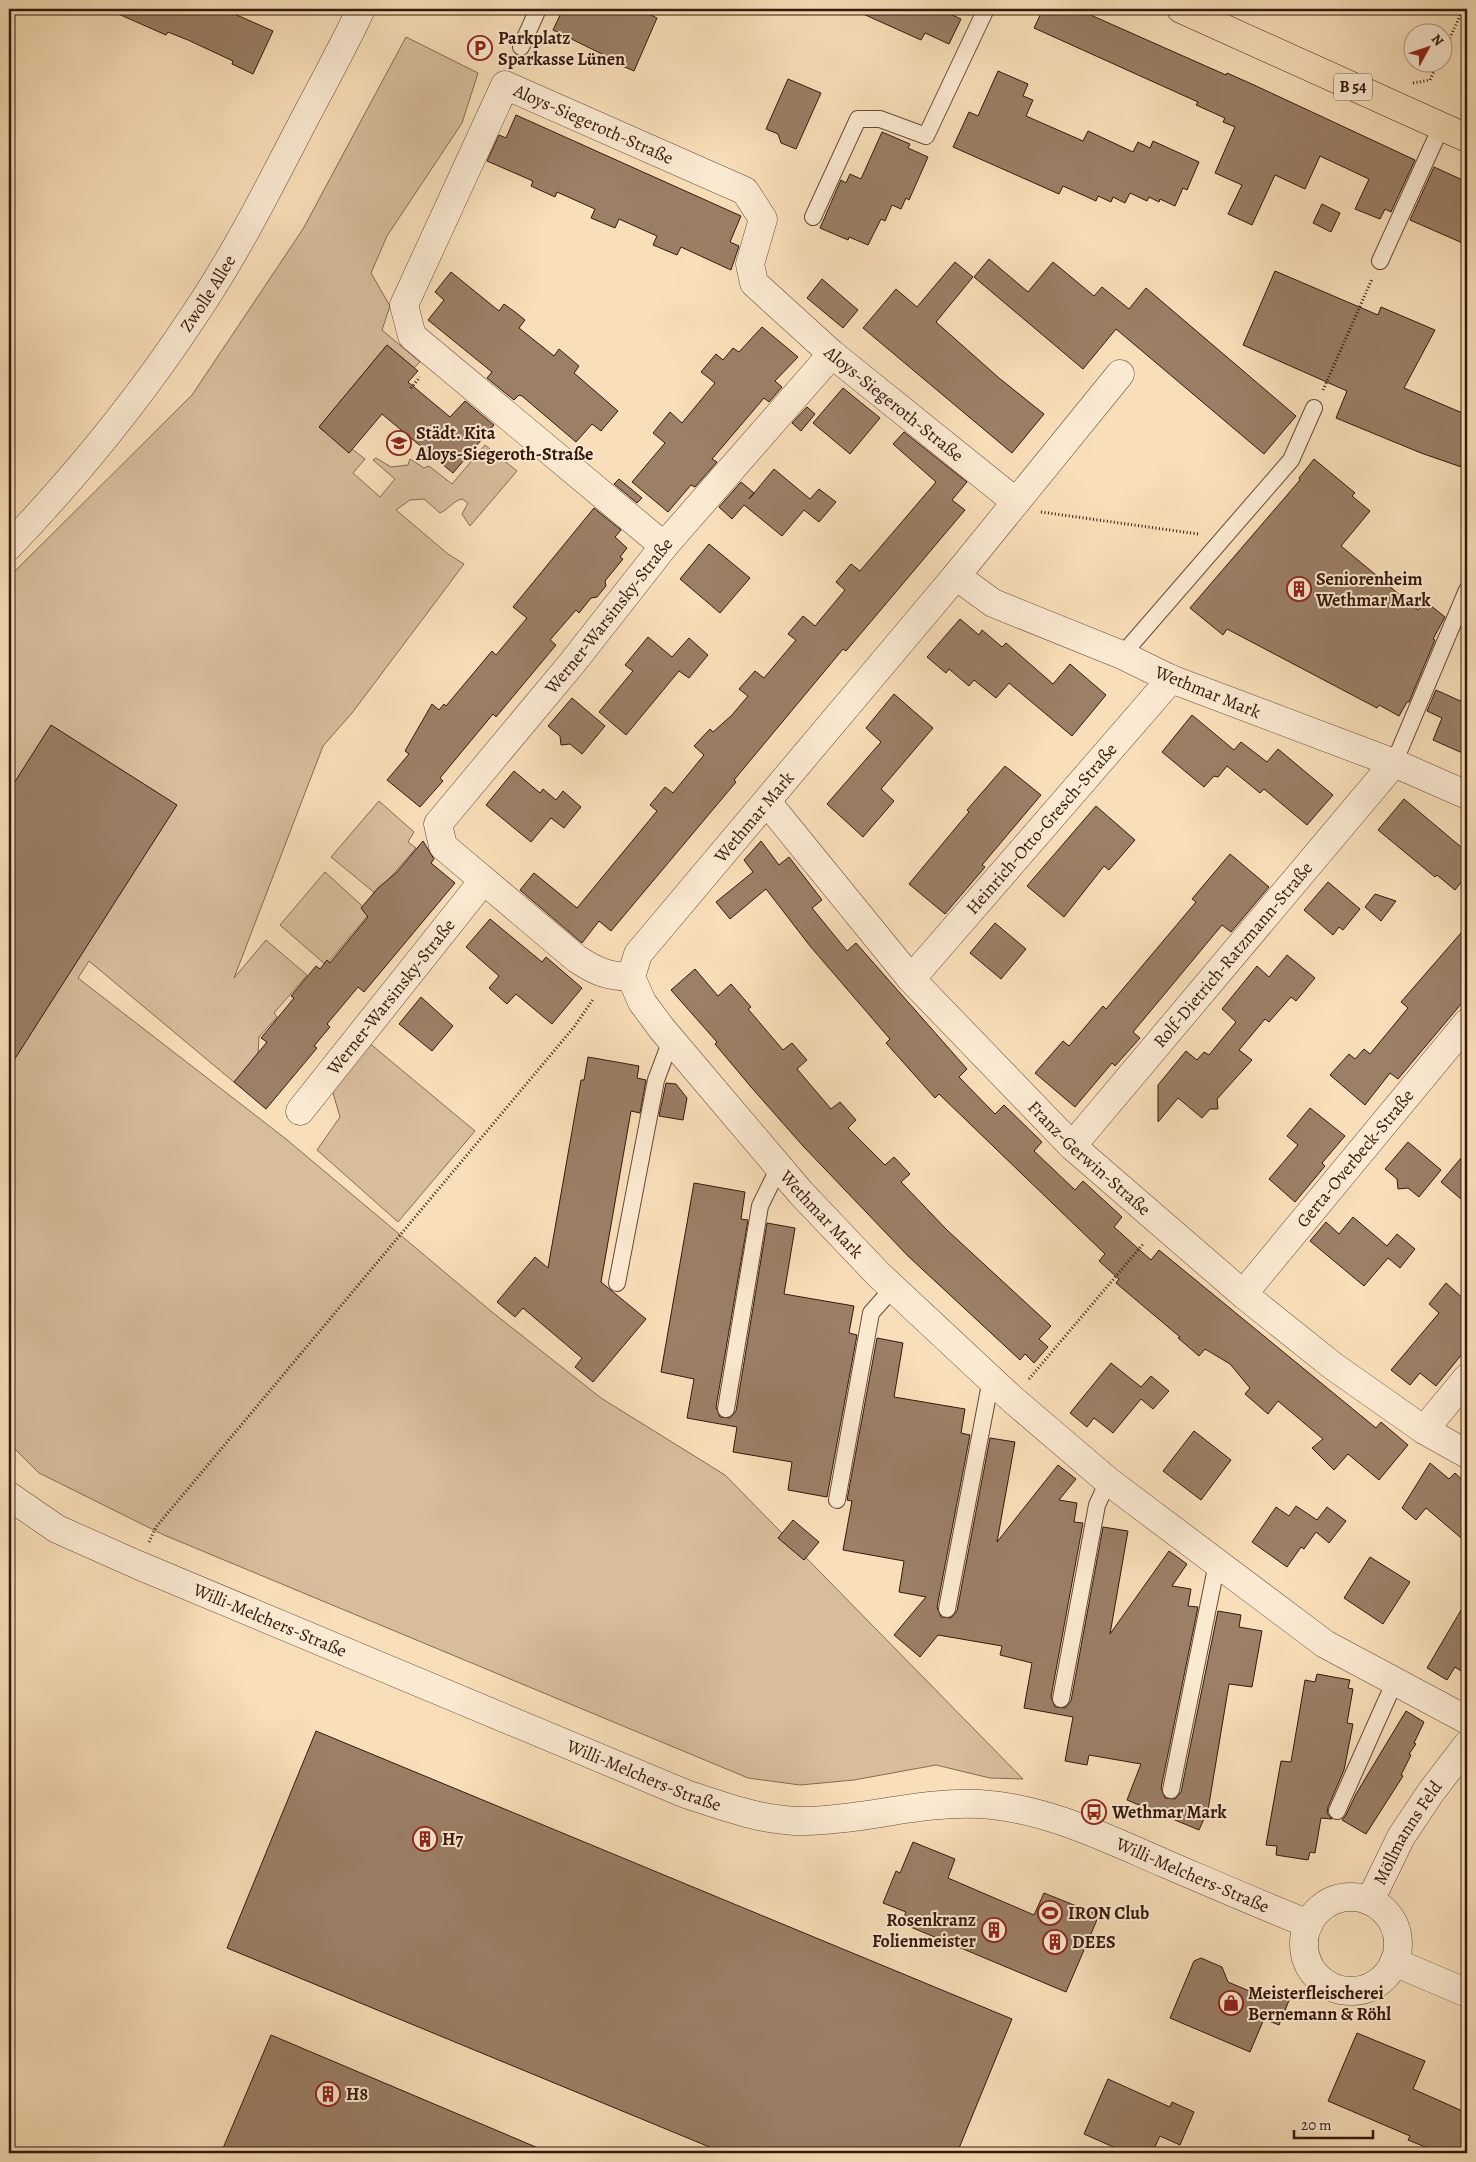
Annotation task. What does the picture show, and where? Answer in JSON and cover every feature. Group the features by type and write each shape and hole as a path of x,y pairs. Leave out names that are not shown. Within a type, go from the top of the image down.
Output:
{"main road":[{"name":"B 54","path":"1181,9 1467,138"}],"street":[{"name":"Zwolle Allee","path":"9,546 39,515 98,446 148,381 196,313 246,231 361,9"},
{"name":"Aloys-Siegeroth-Straße","path":"664,546 412,336 404,305 505,85 744,191 763,218 750,264 754,283 832,354 1016,502"},
{"name":"Werner-Warsinsky-Straße","path":"620,976 598,972 577,960 444,846 438,824 573,662 664,546 832,354"},
{"name":"Wethmar Mark","path":"1120,374 956,576 620,976 671,1040 801,1193 893,1288 1012,1399 1108,1481 1324,1644 1467,1720"},
{"name":"Wethmar Mark","path":"956,576 993,603 1122,655 1171,679 1394,763 1467,795"},
{"name":"Heinrich-Otto-Gresch-Straße","path":"911,979 1171,679"},
{"name":"Rolf-Dietrich-Ratzmann-Straße","path":"1072,1146 1394,763"},
{"name":"Franz-Gerwin-Straße","path":"767,802 911,979 1072,1146 1243,1294 1333,1366 1424,1430 1467,1454"},
{"name":"Werner-Warsinsky-Straße","path":"300,1111 483,881"},
{"name":"Gerta-Overbeck-Straße","path":"1243,1294 1467,1023"},
{"path":"1424,1430 1467,1378"},
{"name":"Willi-Melchers-Straße","path":"9,1496 57,1528 138,1565 333,1648 714,1804 741,1812 805,1821 842,1819 914,1807 952,1804 980,1804 1047,1815 1110,1839 1308,1924"},
{"name":"Möllmanns Feld","path":"1370,1901 1401,1837 1431,1792 1467,1745"},
{"path":"1355,1897 1370,1901 1382,1908 1391,1919 1397,1940 1394,1962 1387,1974 1362,1990 1347,1990 1333,1987 1320,1979 1311,1967 1305,1954 1304,1939 1308,1924 1316,1912 1328,1903 1341,1898 1355,1897"},
{"path":"1394,1962 1467,1993"}],"lane":[{"path":"521,47 538,9"},
{"path":"813,217 858,119 880,119 926,136 986,9"},
{"path":"1380,261 1441,127"},
{"path":"1122,655 1291,460 1314,408"},
{"path":"1394,763 1467,590"},
{"path":"617,1283 656,1080 671,1040"},
{"path":"726,1409 760,1206 779,1167"},
{"path":"837,1500 871,1313 893,1288"},
{"path":"947,1609 991,1380"},
{"path":"1061,1699 1097,1505 1108,1481"},
{"path":"1171,1790 1217,1563"},
{"path":"1337,1811 1395,1681"}],"path":[{"path":"1454,29 1463,9"},
{"path":"1314,408 1380,261"},
{"path":"1016,502 1034,511 1224,537"},
{"path":"138,1565 156,1527 568,1034 620,976"},
{"path":"1012,1399 1161,1223"}],"shaded area":[{"path":"406,37 478,73 462,123 387,236 371,273 390,306 382,330 420,362 414,368 387,345 319,427 349,452 352,449 365,459 353,473 380,497 395,479 373,460 376,458 391,467 408,465 410,459 424,468 429,466 452,484 485,445 517,471 470,526 462,514 468,503 462,499 456,501 440,513 424,499 410,500 396,510 448,554 464,564 352,713 323,746 234,978 266,940 307,975 274,1013 277,1017 259,1037 258,1055 235,1083 89,961 78,978 286,1139 492,1312 601,1398 725,1475 1023,1779 990,1778 936,1765 854,1780 800,1785 748,1778 164,1535 39,1473 9,1443 9,577 192,395 303,229"},
{"path":"379,801 414,832 408,842 416,848 376,894 331,857"},
{"path":"325,872 370,913 326,965 280,925"},
{"path":"368,1042 475,1131 398,1222 317,1150 340,1117 331,1086"}],"building":[{"path":"107,9 223,9 273,31 253,74 232,64 233,61 188,40 168,32 166,35"},
{"path":"563,9 638,9 657,18 634,71 601,57 602,54 553,30"},
{"path":"852,9 939,9 961,19 949,44 925,33 921,40"},
{"path":"1043,9 1077,9 1226,75 1227,73 1254,85 1415,160 1391,212 1385,209 1380,219 1355,209 1369,179 1320,156 1305,189 1275,175 1252,225 1228,214 1242,185 1215,173 1235,127 1223,122 1225,118 1196,105 1198,102 1034,28"},
{"path":"998,71 1028,84 1023,96 1033,100 1026,116 1083,141 1088,131 1133,152 1138,142 1150,148 1153,141 1199,162 1187,190 1183,188 1175,206 1160,199 1159,202 1149,197 1147,201 1130,193 1125,203 1113,197 1111,202 1098,196 1096,201 1063,186 1059,194 953,147 969,112 978,116"},
{"path":"788,79 821,93 796,149 781,143 778,134 766,129"},
{"path":"516,115 741,216 730,242 739,246 731,270 681,247 677,255 653,245 657,236 619,219 615,228 591,218 595,209 557,192 555,197 531,186 533,181 487,161 499,135 506,138"},
{"path":"882,132 910,144 908,148 928,157 909,200 906,198 901,209 892,205 885,221 881,219 868,245 849,237 848,240 820,228 841,180 846,183 850,174 861,179"},
{"path":"1434,167 1467,182 1467,245 1410,220"},
{"path":"1322,204 1340,213 1331,232 1313,223"},
{"path":"989,259 1028,292 1053,262 1094,296 1102,287 1129,309 1146,288 1296,416 1264,454 1116,329 1083,369 974,277"},
{"path":"955,262 973,277 936,322 999,378 1044,414 1012,453 863,328 896,289 917,307"},
{"path":"1275,271 1378,315 1381,307 1435,330 1404,388 1467,415 1467,469 1421,453 1336,418 1347,391 1243,345"},
{"path":"451,272 499,311 504,304 525,320 519,328 554,356 559,349 579,366 574,373 618,411 601,431 592,424 576,442 522,396 519,395 514,400 487,378 492,372 428,320 444,300 435,292"},
{"path":"822,279 858,310 843,328 807,298"},
{"path":"762,327 798,357 775,381 782,387 769,402 764,398 712,459 717,462 695,487 691,485 668,512 632,482 665,443 653,433 670,412 682,423 715,383 701,372 716,354 723,360 733,348 739,352"},
{"path":"387,345 418,371 408,382 450,417 465,401 494,425 453,473 382,414 349,453 319,427"},
{"path":"843,388 880,418 850,454 813,423"},
{"path":"807,407 815,414 801,431 792,423"},
{"path":"904,432 967,482 952,500 965,510 846,651 843,649 734,780 736,782 611,931 599,921 582,943 520,890 534,873 577,908 657,811 650,805 665,787 673,793 704,755 694,746 710,729 713,732 732,715 748,696 739,689 755,671 764,678 796,640 788,634 803,616 815,626 845,590 836,582 851,564 860,571 936,482 893,444"},
{"name":"Seniorenheim Wethmar Mark","path":"1314,459 1355,493 1352,496 1370,511 1341,546 1418,610 1425,601 1445,617 1433,639 1435,640 1409,702 1407,702 1399,716 1379,705 1377,708 1227,629 1223,635 1190,608 1300,480 1299,478"},
{"path":"774,469 810,499 819,489 836,502 819,522 804,510 782,536 744,505 732,519 719,507 741,482 754,493"},
{"path":"619,479 642,498 637,503 614,484"},
{"path":"594,508 621,530 615,537 627,548 620,557 623,559 605,581 606,586 597,597 591,598 579,613 576,610 550,640 556,645 496,717 493,714 440,778 443,781 420,807 387,780 409,754 405,751 432,704 439,710 444,704 446,706 492,651 496,655 527,618 513,607"},
{"path":"709,544 750,578 720,613 680,579"},
{"path":"960,619 979,635 982,630 1002,647 1006,643 1053,684 1070,664 1106,695 1072,736 1009,683 996,698 974,680 969,686 949,669 946,673 927,657"},
{"path":"648,637 672,657 689,638 708,655 689,678 679,671 626,735 599,712 633,671 625,665"},
{"path":"1436,690 1467,704 1467,755 1433,740 1442,718 1427,711"},
{"path":"894,694 933,728 881,789 894,801 863,837 827,804 881,742 866,728"},
{"path":"572,698 605,726 582,754 570,744 561,745 560,736 548,726"},
{"path":"1192,715 1234,750 1241,742 1267,762 1278,749 1333,795 1307,825 1264,789 1260,793 1227,766 1218,777 1214,776 1204,787 1162,752"},
{"path":"51,725 177,805 9,1068 9,791"},
{"path":"1005,766 1041,795 982,865 985,867 945,914 909,884 969,812 967,810"},
{"path":"514,771 540,793 543,789 556,800 563,791 581,807 564,828 551,818 531,842 486,805"},
{"path":"1404,799 1467,852 1467,875 1455,890 1437,875 1435,877 1378,830"},
{"path":"1096,806 1135,840 1109,870 1104,866 1064,917 1027,886"},
{"path":"423,841 434,859 431,863 455,883 364,992 358,987 327,1024 330,1027 314,1046 317,1048 266,1109 234,1082 267,1042 261,1038 294,998 291,996 316,966 320,969 327,960 330,963 368,917 361,908 378,888 397,872"},
{"path":"761,841 779,865 789,857 822,900 812,908 847,951 856,943 967,1069 959,1077 995,1114 1004,1105 1042,1142 1034,1151 1075,1190 1083,1181 1122,1217 1114,1227 1151,1260 1159,1250 1376,1428 1381,1422 1408,1445 1379,1480 1348,1454 1334,1470 1312,1448 1323,1439 1278,1401 1268,1414 1245,1394 1250,1388 1230,1364 1205,1349 1199,1356 1178,1338 1180,1337 1116,1283 1119,1279 1099,1261 1105,1254 939,1094 935,1098 886,1043 890,1039 810,946 766,889 730,919 716,902 753,872 744,860"},
{"path":"1230,854 1269,887 1231,932 1222,925 1133,1032 1140,1038 1115,1066 1112,1063 1075,1107 1035,1073 1063,1041 1069,1046 1103,1006 1106,1009 1196,902 1192,899"},
{"path":"1328,882 1360,909 1343,930 1339,927 1333,935 1304,910"},
{"path":"1375,894 1396,901 1381,921 1365,907"},
{"path":"490,919 542,962 546,957 582,988 552,1024 516,994 507,1004 489,988 499,976 466,947"},
{"path":"995,923 1026,949 1001,979 970,953"},
{"path":"1467,926 1467,997 1398,1079 1390,1073 1365,1105 1330,1075 1349,1054 1355,1059 1364,1049 1370,1054 1408,1008 1401,1002"},
{"path":"1287,955 1315,978 1296,1001 1291,997 1269,1022 1265,1019 1239,1050 1252,1060 1217,1099 1218,1109 1210,1109 1202,1118 1178,1098 1158,1122 1158,1085 1186,1051 1197,1060 1204,1052 1209,1055 1236,1022 1222,1009 1257,966 1269,977"},
{"path":"695,969 718,996 731,984 751,1007 748,1009 783,1050 792,1043 807,1060 797,1069 831,1109 840,1102 856,1120 848,1128 885,1165 894,1157 910,1174 901,1182 947,1230 1051,1326 1039,1339 1048,1347 1034,1363 1025,1354 1020,1360 908,1256 803,1146 751,1087 715,1044 717,1042 671,990"},
{"path":"421,997 453,1026 432,1051 399,1024"},
{"path":"588,1057 639,1066 637,1078 646,1080 640,1113 631,1111 601,1282 646,1319 593,1382 575,1367 582,1358 523,1308 515,1317 497,1302 535,1257 548,1268 581,1080 584,1080"},
{"path":"666,1083 676,1084 687,1098 683,1120 659,1116"},
{"path":"1310,1108 1345,1136 1322,1163 1325,1166 1295,1202 1269,1179 1298,1145 1287,1136"},
{"path":"1408,1142 1441,1170 1419,1197 1408,1188 1398,1189 1397,1179 1385,1169"},
{"path":"1467,1151 1467,1204 1441,1182"},
{"path":"694,1183 745,1192 741,1219 748,1220 716,1407 720,1417 730,1418 736,1411 767,1223 795,1228 784,1294 854,1306 849,1333 857,1335 827,1497 788,1490 792,1462 733,1452 737,1427 687,1418 694,1379 661,1372"},
{"path":"1353,1217 1387,1246 1397,1234 1415,1249 1400,1268 1388,1258 1364,1286 1310,1241 1326,1222 1339,1234"},
{"path":"1446,1283 1467,1302 1467,1348 1436,1386 1420,1373 1410,1385 1391,1370 1439,1313 1429,1304"},
{"path":"877,1338 903,1343 894,1397 965,1409 961,1433 970,1435 937,1607 941,1617 951,1618 957,1611 990,1438 1015,1442 997,1542 1058,1465 1076,1479 1059,1500 1077,1503 1074,1522 1083,1523 1051,1697 1055,1707 1065,1708 1071,1701 1103,1527 1128,1531 1110,1634 1169,1551 1187,1564 1172,1586 1191,1589 1188,1606 1198,1607 1161,1788 1165,1798 1175,1799 1181,1792 1218,1611 1241,1615 1239,1627 1262,1631 1252,1687 1229,1684 1208,1810 1199,1830 1127,1800 1141,1764 1089,1755 1087,1765 1065,1761 1073,1717 1024,1708 1032,1663 1000,1655 1002,1646 938,1635 920,1657 894,1635 926,1597 899,1592 904,1561 843,1550 852,1501 847,1500"},
{"path":"1111,1363 1141,1387 1151,1376 1169,1391 1153,1409 1141,1399 1113,1433 1094,1418 1087,1427 1070,1413"},
{"path":"1194,1431 1231,1460 1201,1500 1163,1471"},
{"path":"1430,1463 1449,1479 1455,1473 1467,1484 1467,1543 1426,1508 1416,1520 1402,1508"},
{"path":"1296,1506 1317,1520 1327,1507 1346,1521 1329,1543 1316,1532 1304,1549 1301,1547 1287,1567 1252,1542 1276,1507 1289,1516"},
{"path":"793,1520 819,1542 804,1560 778,1538"},
{"path":"1370,1557 1410,1582 1383,1624 1344,1598"},
{"path":"1467,1600 1467,1675 1455,1667 1447,1680 1427,1668"},
{"path":"1317,1674 1350,1680 1348,1688 1353,1689 1347,1723 1353,1724 1344,1770 1328,1807 1327,1813 1332,1819 1321,1818 1315,1853 1310,1852 1308,1860 1276,1855 1277,1846 1266,1845 1281,1761 1291,1762 1305,1680 1315,1682"},
{"path":"1406,1711 1424,1722 1414,1743 1416,1744 1409,1754 1411,1755 1401,1775 1403,1776 1366,1834 1342,1820"},
{"name":"H7","path":"316,1731 1012,2019 957,2153 724,2153 227,1948"},
{"path":"913,1842 955,1859 948,1878 1034,1915 1044,1893 1099,1915 1066,1992 901,1923 906,1912 883,1903 896,1871 900,1873"},
{"name":"Meisterfleischerei Bernemann & Röhl","path":"1201,1958 1222,1967 1228,1982 1271,2000 1290,1998 1279,2025 1264,2019 1250,2052 1170,2018 1194,1961"},
{"path":"1357,2033 1425,2061 1413,2089 1467,2113 1467,2153 1440,2153 1408,2140 1410,2136 1328,2101"},
{"name":"H8","path":"271,2035 550,2153 221,2153"},
{"path":"1108,2079 1170,2107 1172,2102 1194,2112 1180,2145 1160,2136 1152,2153 1127,2153 1084,2134"}],"place":[{"name":"Parkplatz Sparkasse Lünen","path":"480,48"},
{"name":"Städt. Kita Aloys-Siegeroth-Straße","path":"399,443"},
{"name":"Seniorenheim Wethmar Mark","path":"1299,589"},
{"name":"Wethmar Mark","path":"1094,1812"},
{"name":"H7","path":"425,1839"},
{"name":"IRON Club","path":"1050,1913"},
{"name":"Rosenkranz Folienmeister","path":"994,1930"},
{"name":"DEES","path":"1055,1942"},
{"name":"Meisterfleischerei Bernemann & Röhl","path":"1231,2003"},
{"name":"H8","path":"328,2094"}]}
